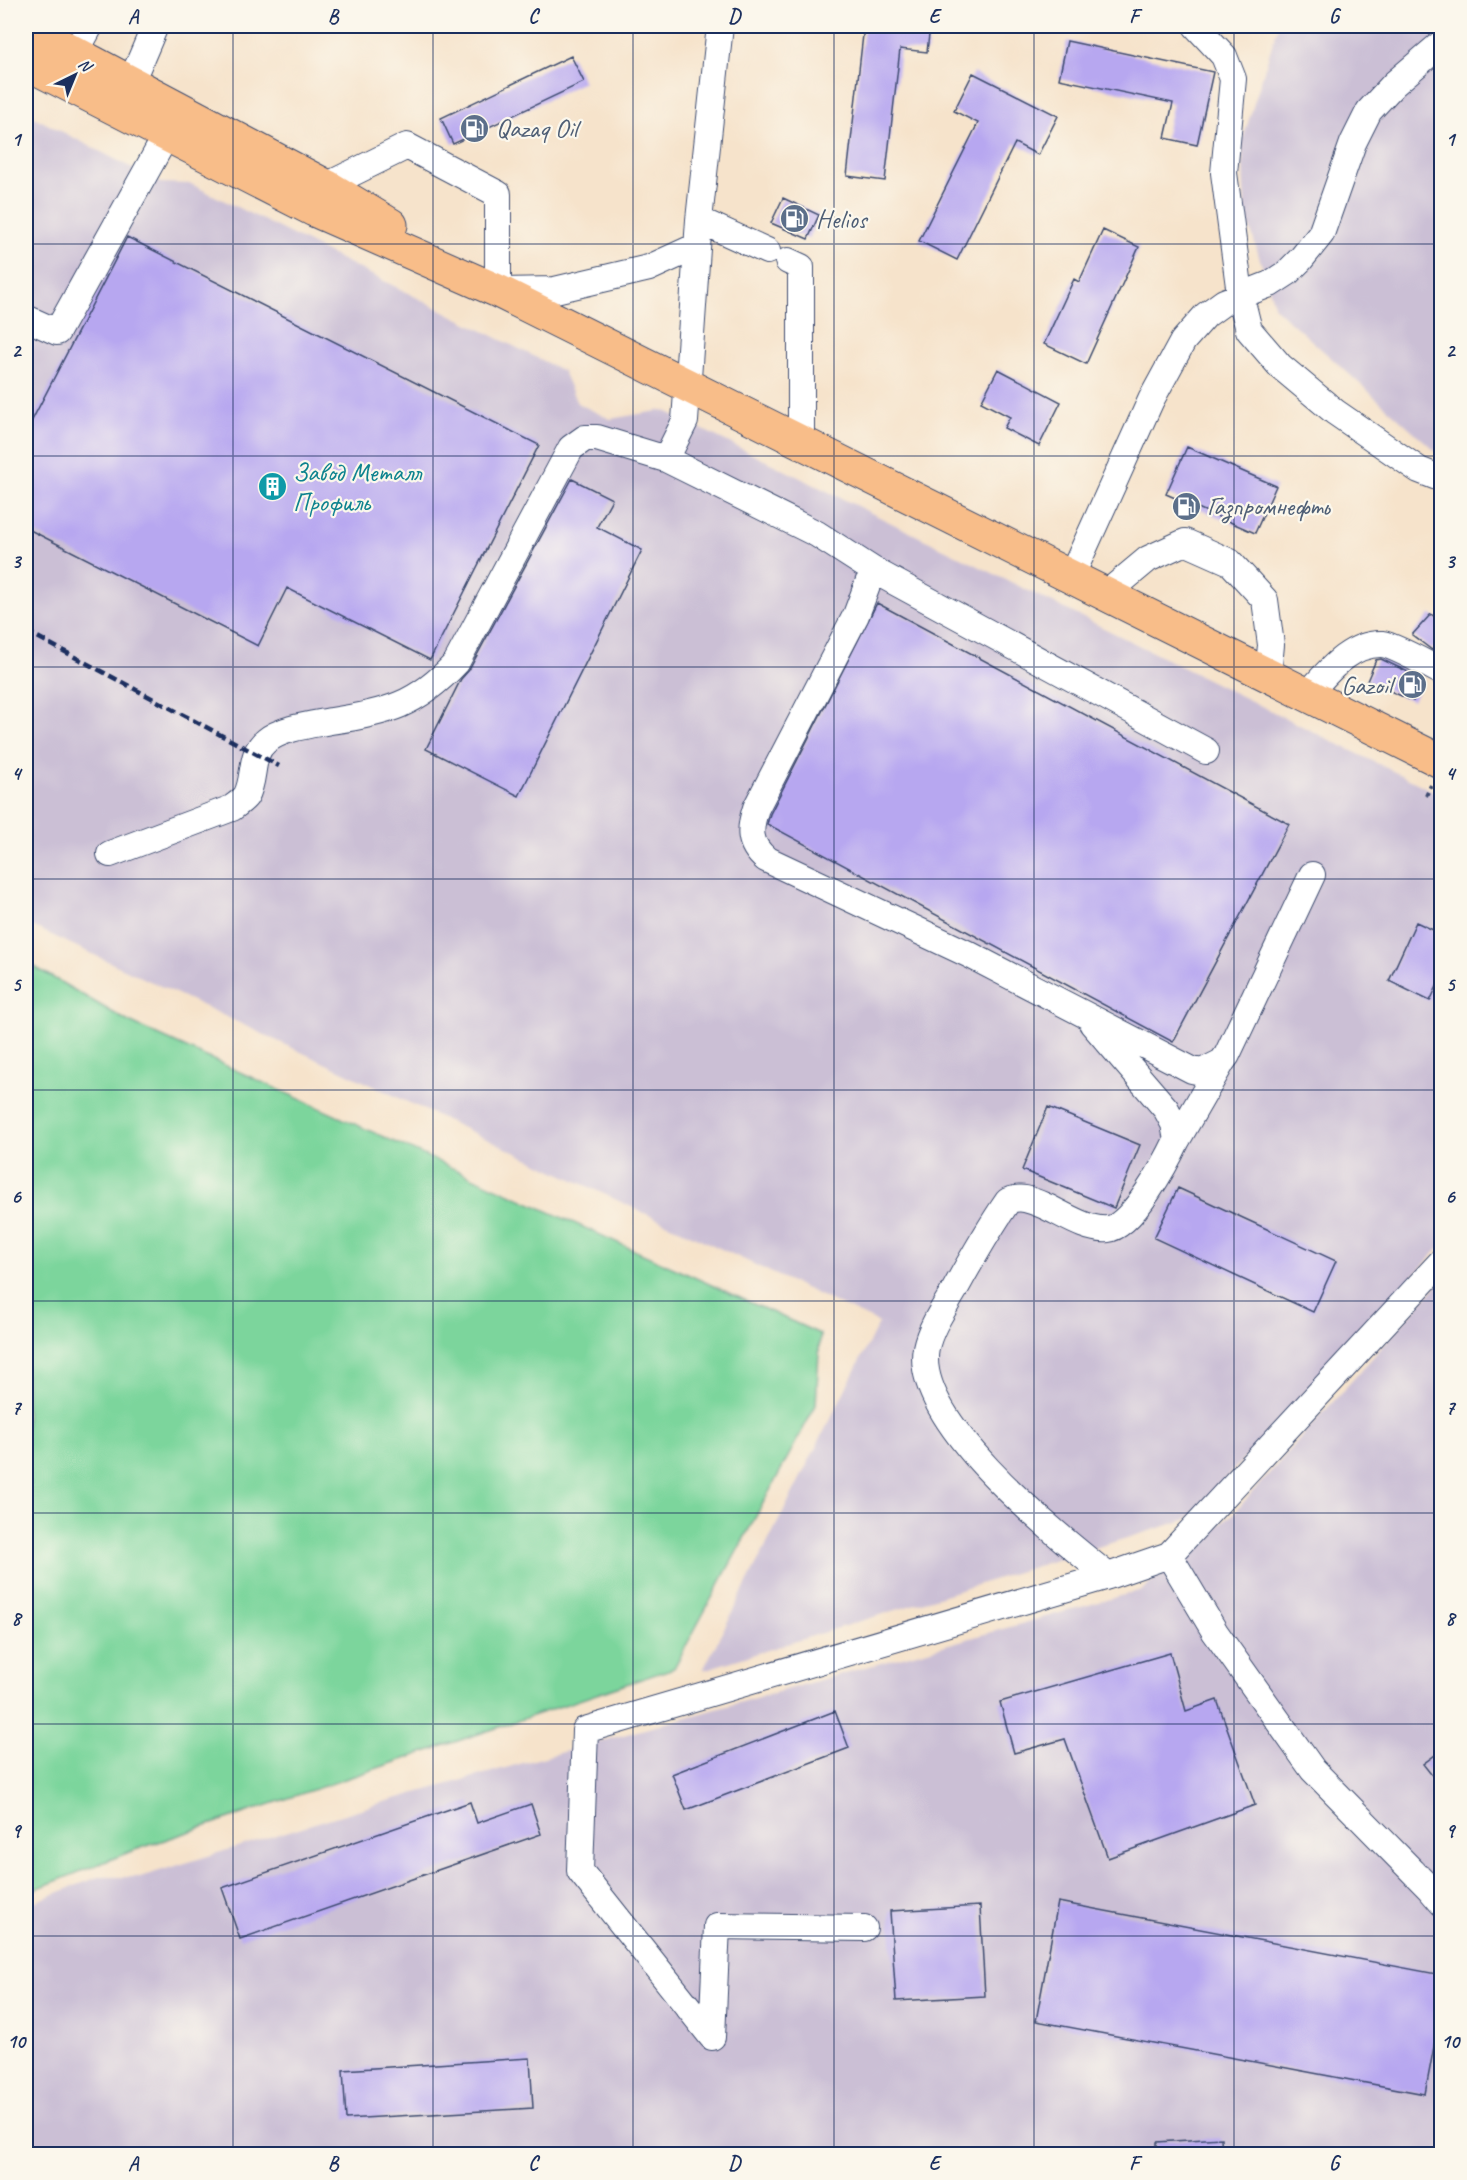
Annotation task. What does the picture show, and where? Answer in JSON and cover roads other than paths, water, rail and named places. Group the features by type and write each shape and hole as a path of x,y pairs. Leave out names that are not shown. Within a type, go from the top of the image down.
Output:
{"main road":[{"path":"26,27 82,39 131,82 326,186 498,291"},
{"path":"26,63 314,210 498,291 1442,762"}],"street":[{"path":"131,82 155,26"},
{"path":"666,459 685,421 696,246 720,26"},
{"path":"1196,26 1224,56 1233,79 1224,173 1240,294 1249,330 1280,366 1335,412 1419,470 1442,479"},
{"path":"1071,576 1151,400 1183,341 1206,315 1240,294 1270,284 1287,273 1301,259 1321,234 1353,143 1369,111 1394,84 1442,43"},
{"path":"26,318 57,332 167,134"},
{"path":"326,186 408,146 498,194 498,291 555,290 649,268 696,246"},
{"path":"699,220 801,267 801,442"},
{"path":"110,854 232,808 245,796 256,754 264,742 277,735 311,724 378,713 407,704 441,680 456,663 571,448 579,441 597,438 666,459 817,534 873,570 1206,751"},
{"path":"1106,594 1148,559 1185,542 1230,562 1265,600 1271,645 1268,675"},
{"path":"873,570 856,615 756,808 750,830 756,851 766,859 968,954 1192,1070 1202,1072 1222,1062"},
{"path":"1307,695 1334,665 1355,650 1383,644 1442,672"},
{"path":"1108,1576 1044,1525 957,1434 942,1414 930,1388 925,1368 926,1347 937,1321 1008,1201 1018,1197 1031,1200 1091,1227 1106,1230 1116,1227 1134,1211 1222,1062 1312,875"},
{"path":"1083,1014 1166,1109 1174,1124 1177,1140"},
{"path":"864,1928 717,1926 712,2037 580,1871 585,1730 1108,1576 1169,1554 1442,1261"},
{"path":"1169,1554 1215,1632 1313,1770 1430,1888 1442,1903"}],"railway":[{"path":"26,631 279,766"}],"place":[{"name":"Qazaq Oil","path":"475,128"},
{"name":"Helios","path":"795,219"},
{"name":"Завод Металл Профиль","path":"272,487"},
{"name":"Газпромнефть","path":"1186,506"},
{"name":"Gazoil","path":"1413,685"}]}
